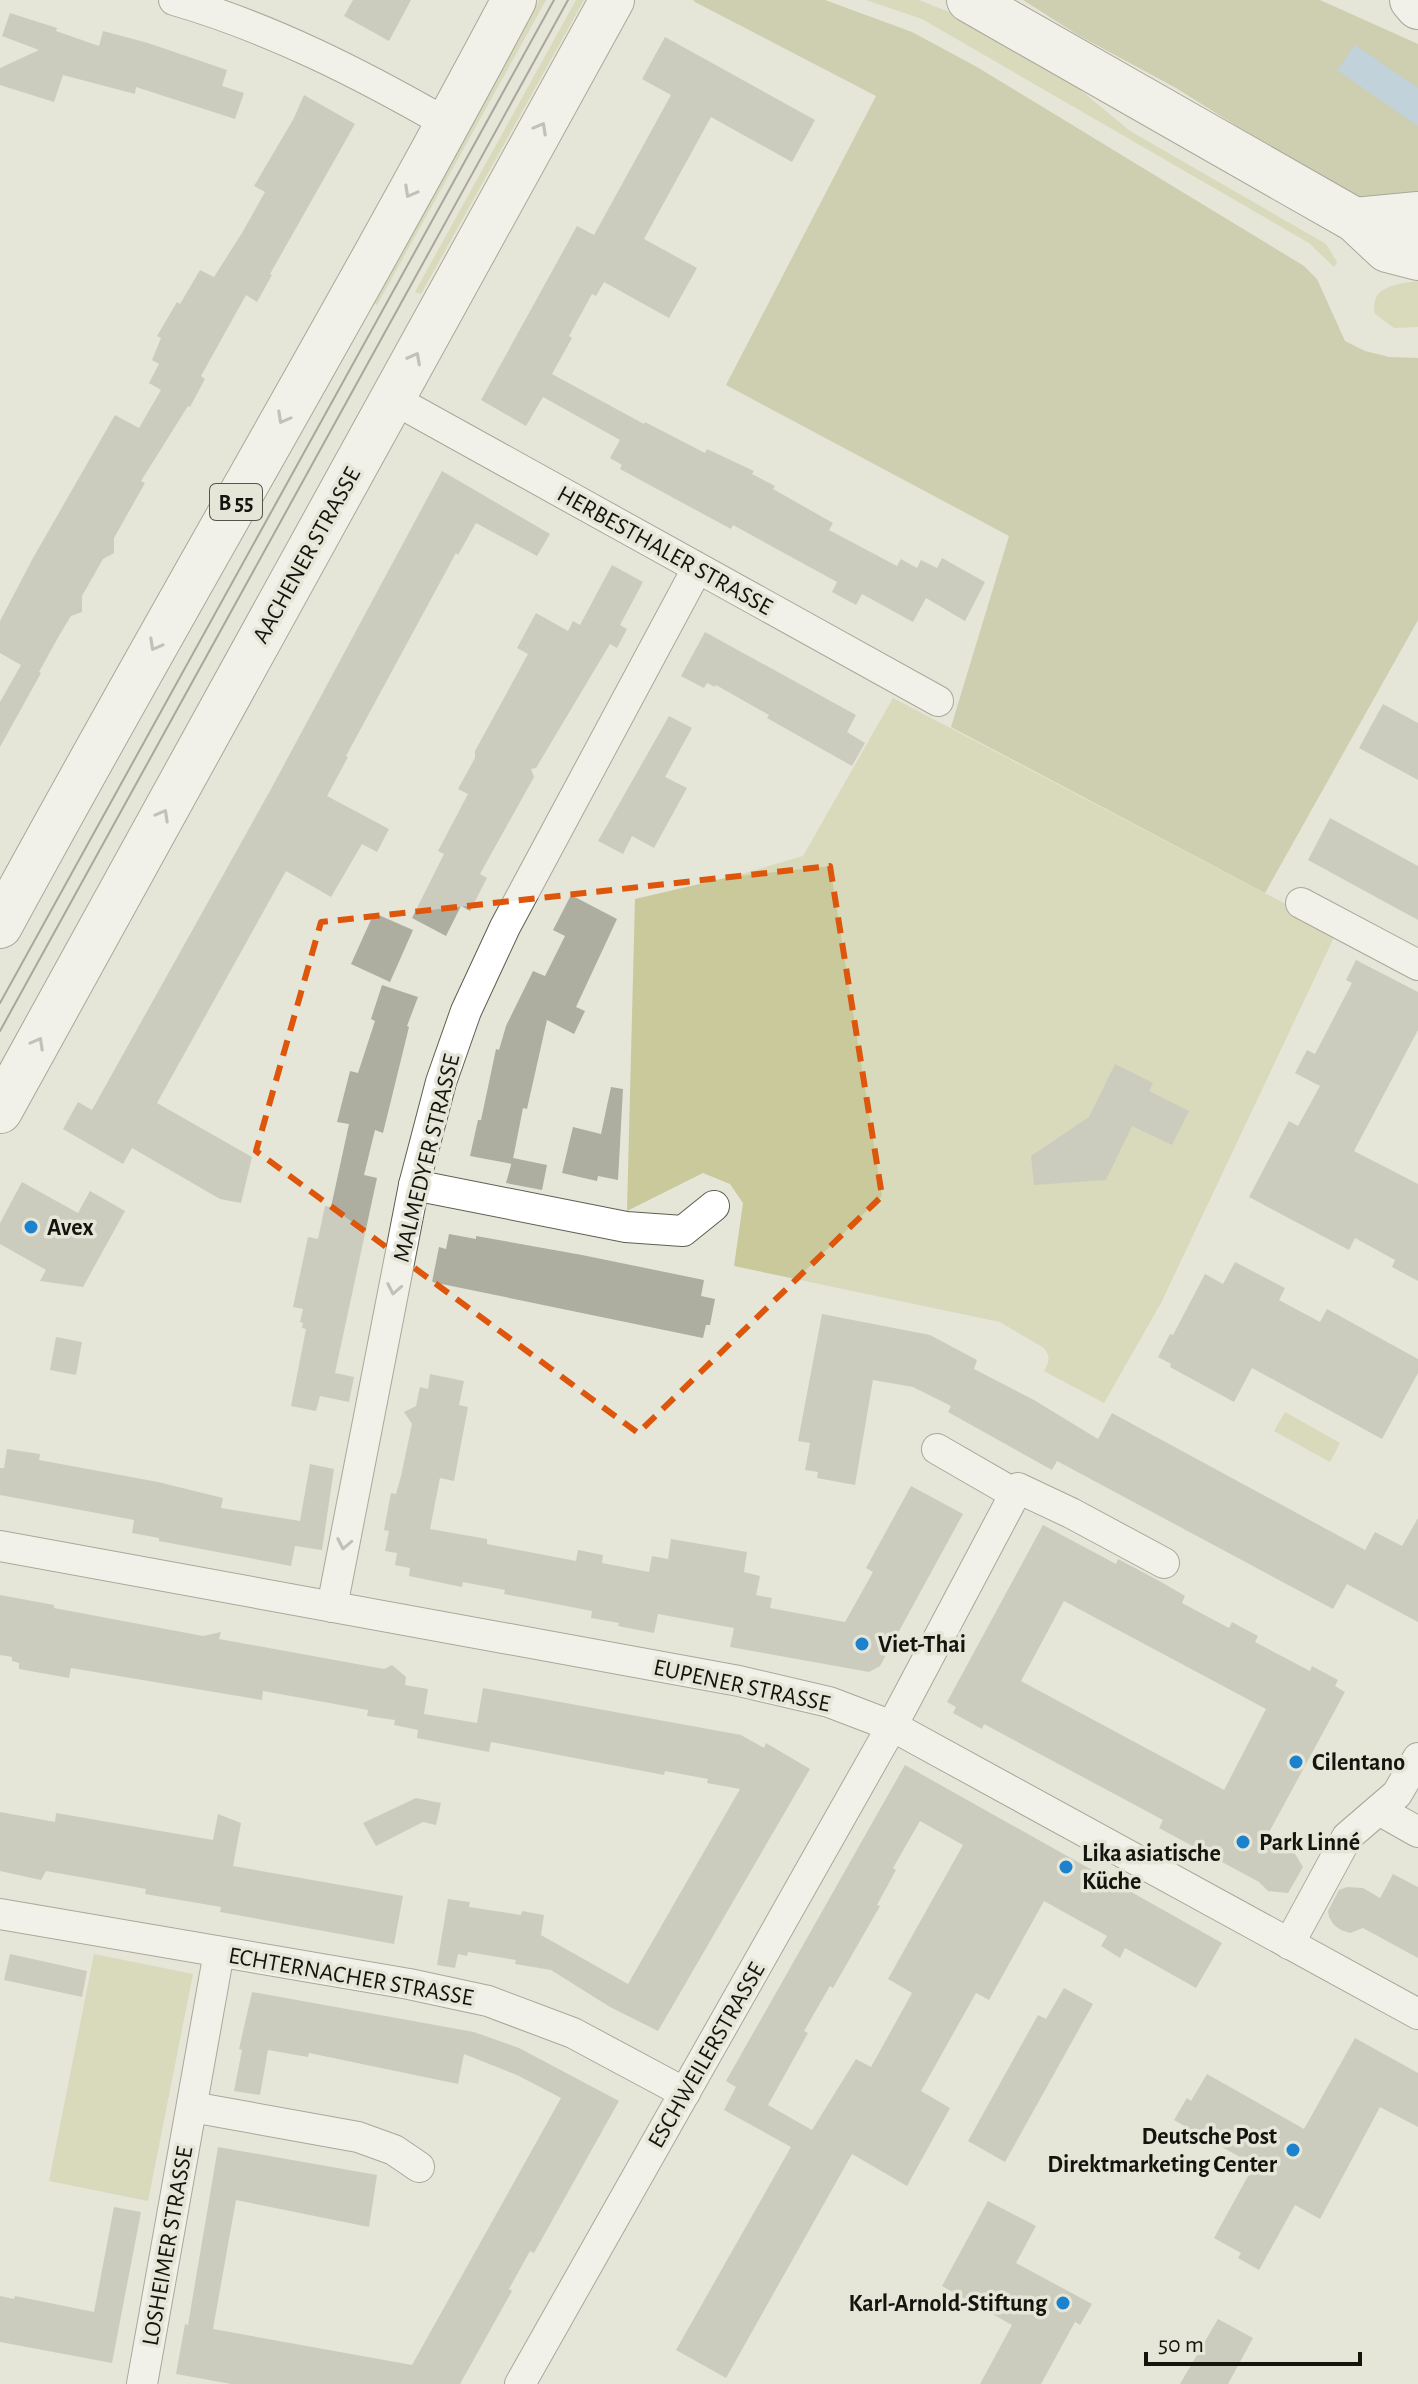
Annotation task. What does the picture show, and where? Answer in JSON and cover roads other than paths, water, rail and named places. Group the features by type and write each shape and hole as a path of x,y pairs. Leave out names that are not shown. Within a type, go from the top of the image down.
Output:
{"main road":[{"name":"B 55","path":"0,926 86,767 448,124 514,0"},
{"name":"AACHENER STRASSE","path":"0,1111 612,0"},
{"path":"586,46 629,0"},
{"path":"969,0 1355,220 1387,250 1418,258"},
{"path":"1412,0 1418,7"},
{"path":"1355,220 1418,214"}],"street":[{"path":"174,0 225,15 330,60 448,124"},
{"name":"HERBESTHALER STRASSE","path":"393,399 938,701"},
{"name":"MALMEDYER STRASSE","path":"332,1607 414,1185 441,1082 466,1011 505,927 697,569"},
{"path":"1301,903 1418,965"},
{"path":"414,1185 626,1227 683,1231 714,1206"},
{"path":"937,1449 1015,1494 1018,1488 1164,1563"},
{"name":"ESCHWEILERSTRASSE","path":"520,2384 892,1726 1015,1494"},
{"name":"EUPENER STRASSE","path":"0,1546 739,1681 829,1702 892,1726 1418,2014"},
{"path":"1289,1944 1347,1837 1397,1794 1418,1758"},
{"path":"1379,1810 1418,1832"},
{"name":"ECHTERNACHER STRASSE","path":"0,1914 409,1984 488,2001 573,2033 685,2093"},
{"name":"LOSHEIMER STRASSE","path":"142,2384 219,1952"},
{"path":"192,2107 358,2137 394,2150 419,2167"}],"water":[{"path":"1355,45 1418,88 1418,126 1337,70"}],"tram line":[{"path":"0,1003 554,0"},
{"path":"0,1031 568,0"}],"place":[{"name":"Avex","path":"31,1227"},
{"name":"Viet-Thai","path":"862,1644"},
{"name":"Cilentano","path":"1296,1762"},
{"name":"Park Linné","path":"1243,1842"},
{"name":"Lika asiatische Küche","path":"1066,1867"},
{"name":"Deutsche Post Direktmarketing Center","path":"1293,2150"},
{"name":"Karl-Arnold-Stiftung","path":"1063,2303"}]}
